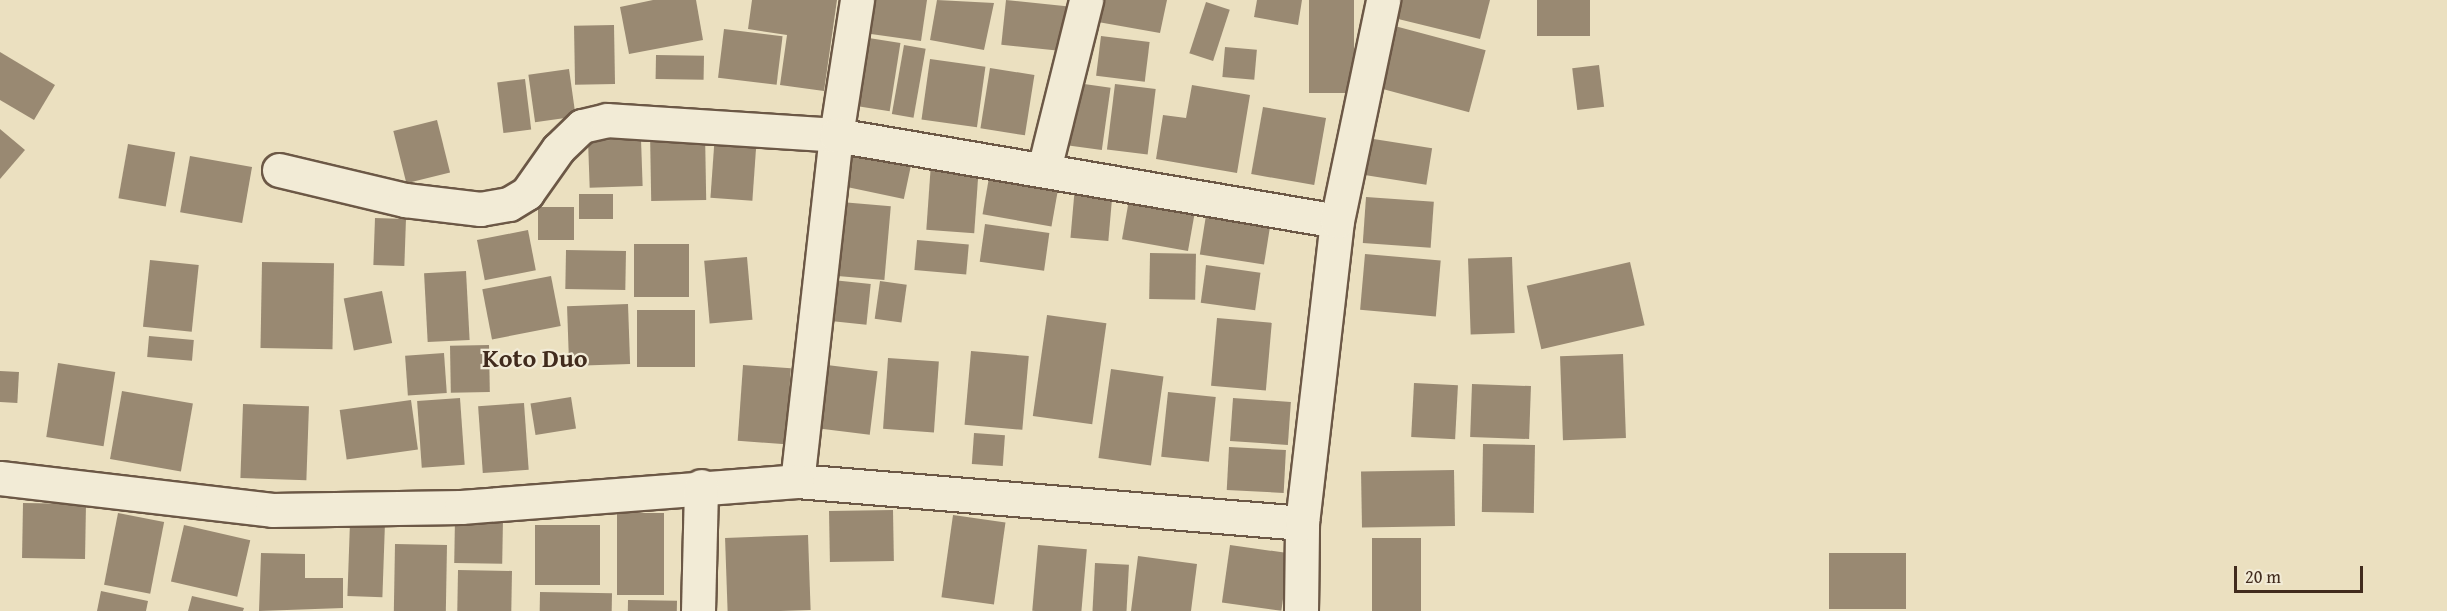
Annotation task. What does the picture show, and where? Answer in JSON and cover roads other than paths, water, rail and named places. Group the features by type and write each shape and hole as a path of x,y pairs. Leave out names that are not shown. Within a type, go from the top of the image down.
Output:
{"street":[{"path":"797,481 836,135 856,0"},
{"path":"1044,169 1086,0"},
{"path":"1301,611 1302,523 1337,221 1383,0"},
{"path":"279,170 405,200 480,209 509,204 527,193 558,149 582,126 608,120 836,135 1337,221"},
{"path":"0,478 272,510 461,507 701,486 797,481 1302,523"},
{"path":"698,611 701,486"}],"district":[{"name":"Koto Duo","path":"535,358"}]}
